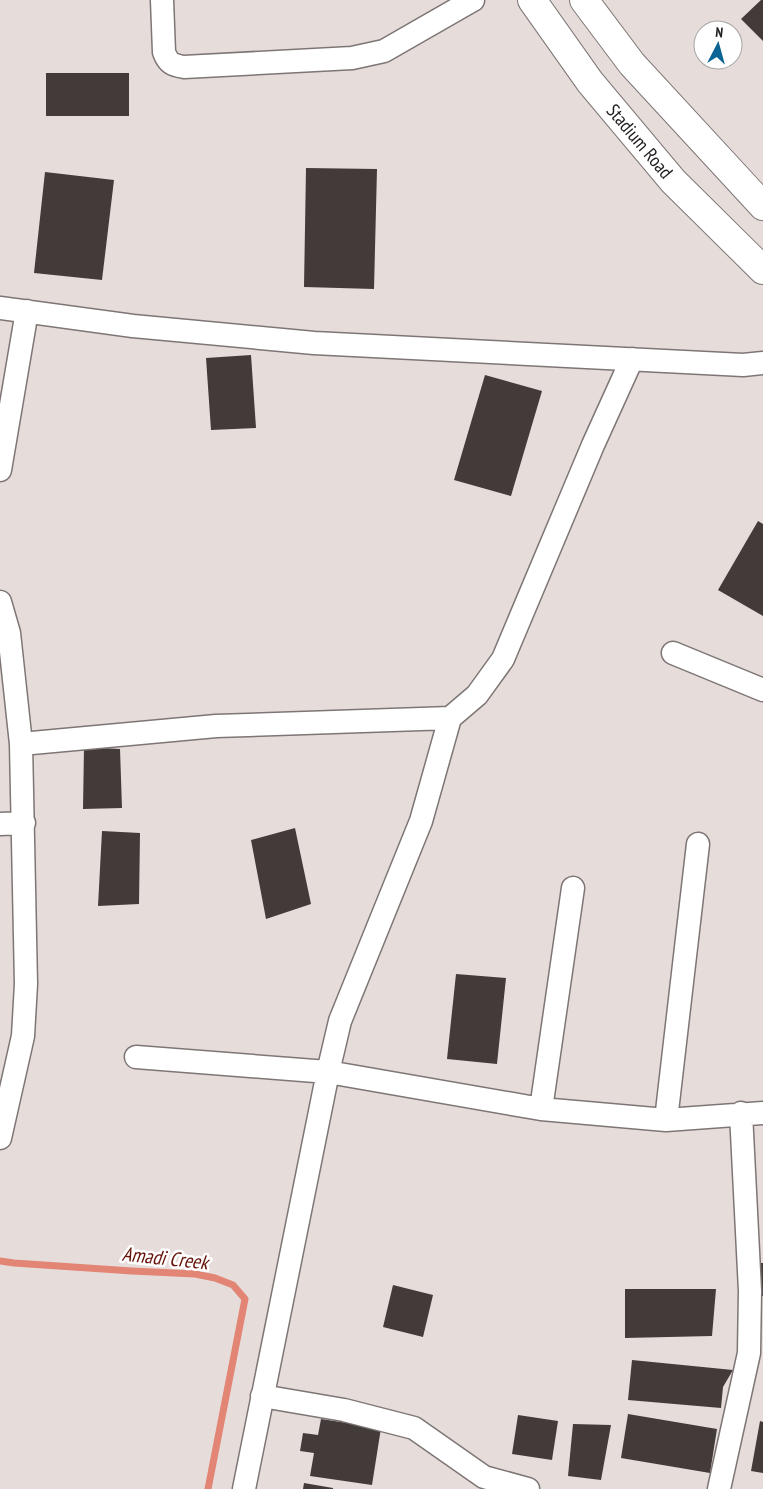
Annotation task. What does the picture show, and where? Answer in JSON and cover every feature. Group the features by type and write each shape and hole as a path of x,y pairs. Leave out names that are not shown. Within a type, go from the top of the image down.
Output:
{"main road":[{"name":"Stadium Road","path":"532,0 590,82 673,181 763,270"},
{"path":"584,0 632,64 763,206"}],"street":[{"path":"162,0 166,60 172,66 184,67 352,58 384,51 473,0"},
{"path":"0,308 134,326 314,343 743,365 763,364"},
{"path":"0,470 28,311"},
{"path":"244,1489 328,1072 340,1021 421,821 450,718 477,695 503,659 593,445 632,359"},
{"path":"0,602 9,633 14,733 24,823 26,984 23,1036 0,1138"},
{"path":"673,653 763,690"},
{"path":"14,733 450,718"},
{"path":"0,824 24,823"},
{"path":"666,1120 698,844"},
{"path":"542,1109 573,888"},
{"path":"136,1057 328,1072 542,1109 666,1120 752,1113 748,1353 719,1489"},
{"path":"262,1396 344,1410 414,1428 484,1477 528,1489"}],"building":[{"path":"763,0 763,41 743,20 741,19"},
{"path":"46,73 129,73 129,116 46,116"},
{"path":"306,168 377,169 374,289 304,287"},
{"path":"45,172 114,180 102,280 34,273"},
{"path":"251,355 256,428 211,430 206,358"},
{"path":"485,375 542,391 511,496 454,480"},
{"path":"758,521 763,524 763,616 718,590"},
{"path":"84,747 120,749 122,808 83,809"},
{"path":"295,828 311,904 266,919 251,840"},
{"path":"102,831 140,833 139,904 98,906"},
{"path":"456,974 506,978 497,1064 447,1059"},
{"path":"761,1263 763,1263 763,1296 760,1296"},
{"path":"393,1285 433,1295 423,1337 383,1327"},
{"path":"625,1289 716,1289 712,1336 625,1338"},
{"path":"632,1360 733,1370 723,1387 721,1408 628,1400"},
{"path":"628,1414 717,1429 710,1473 621,1458"},
{"path":"518,1415 558,1421 552,1460 512,1454"},
{"path":"321,1419 381,1428 372,1485 310,1476 314,1453 300,1451 303,1433 318,1435"},
{"path":"760,1421 763,1422 763,1473 751,1471"},
{"path":"573,1424 611,1425 601,1480 568,1476"},
{"path":"304,1483 333,1488 333,1489 303,1489"}],"waterway":[{"name":"Amadi Creek","path":"0,1261 195,1274 215,1278 233,1285 245,1299 208,1489"}]}
